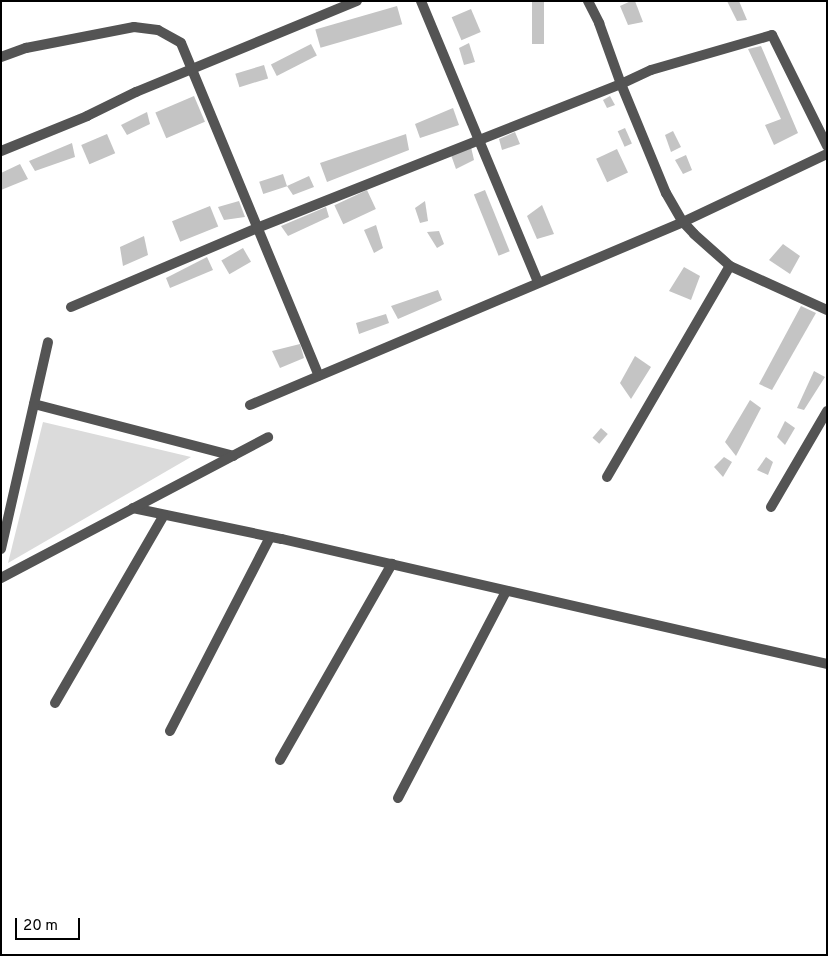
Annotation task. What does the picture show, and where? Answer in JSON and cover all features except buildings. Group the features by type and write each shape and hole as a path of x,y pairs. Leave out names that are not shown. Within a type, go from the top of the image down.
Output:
{"street":[{"path":"1,151 87,116 136,92 194,70 357,1"},
{"path":"421,1 538,282"},
{"path":"588,1 599,23 621,84 666,192 683,222 707,247 730,266 827,310"},
{"path":"1,57 26,48 100,35 122,29 146,27 170,35 181,43 194,70 319,376"},
{"path":"72,307 257,228 621,84 651,70 772,35 827,146"},
{"path":"250,406 683,222 827,154"},
{"path":"607,477 730,266"},
{"path":"1,548 48,342"},
{"path":"34,404 232,456"},
{"path":"770,508 827,411"},
{"path":"1,578 268,437"},
{"path":"133,508 392,564 827,664"},
{"path":"55,703 164,515"},
{"path":"170,731 270,537"},
{"path":"280,760 392,564"},
{"path":"398,798 506,590"}],"shaded area":[{"path":"43,422 191,457 8,563"}]}
